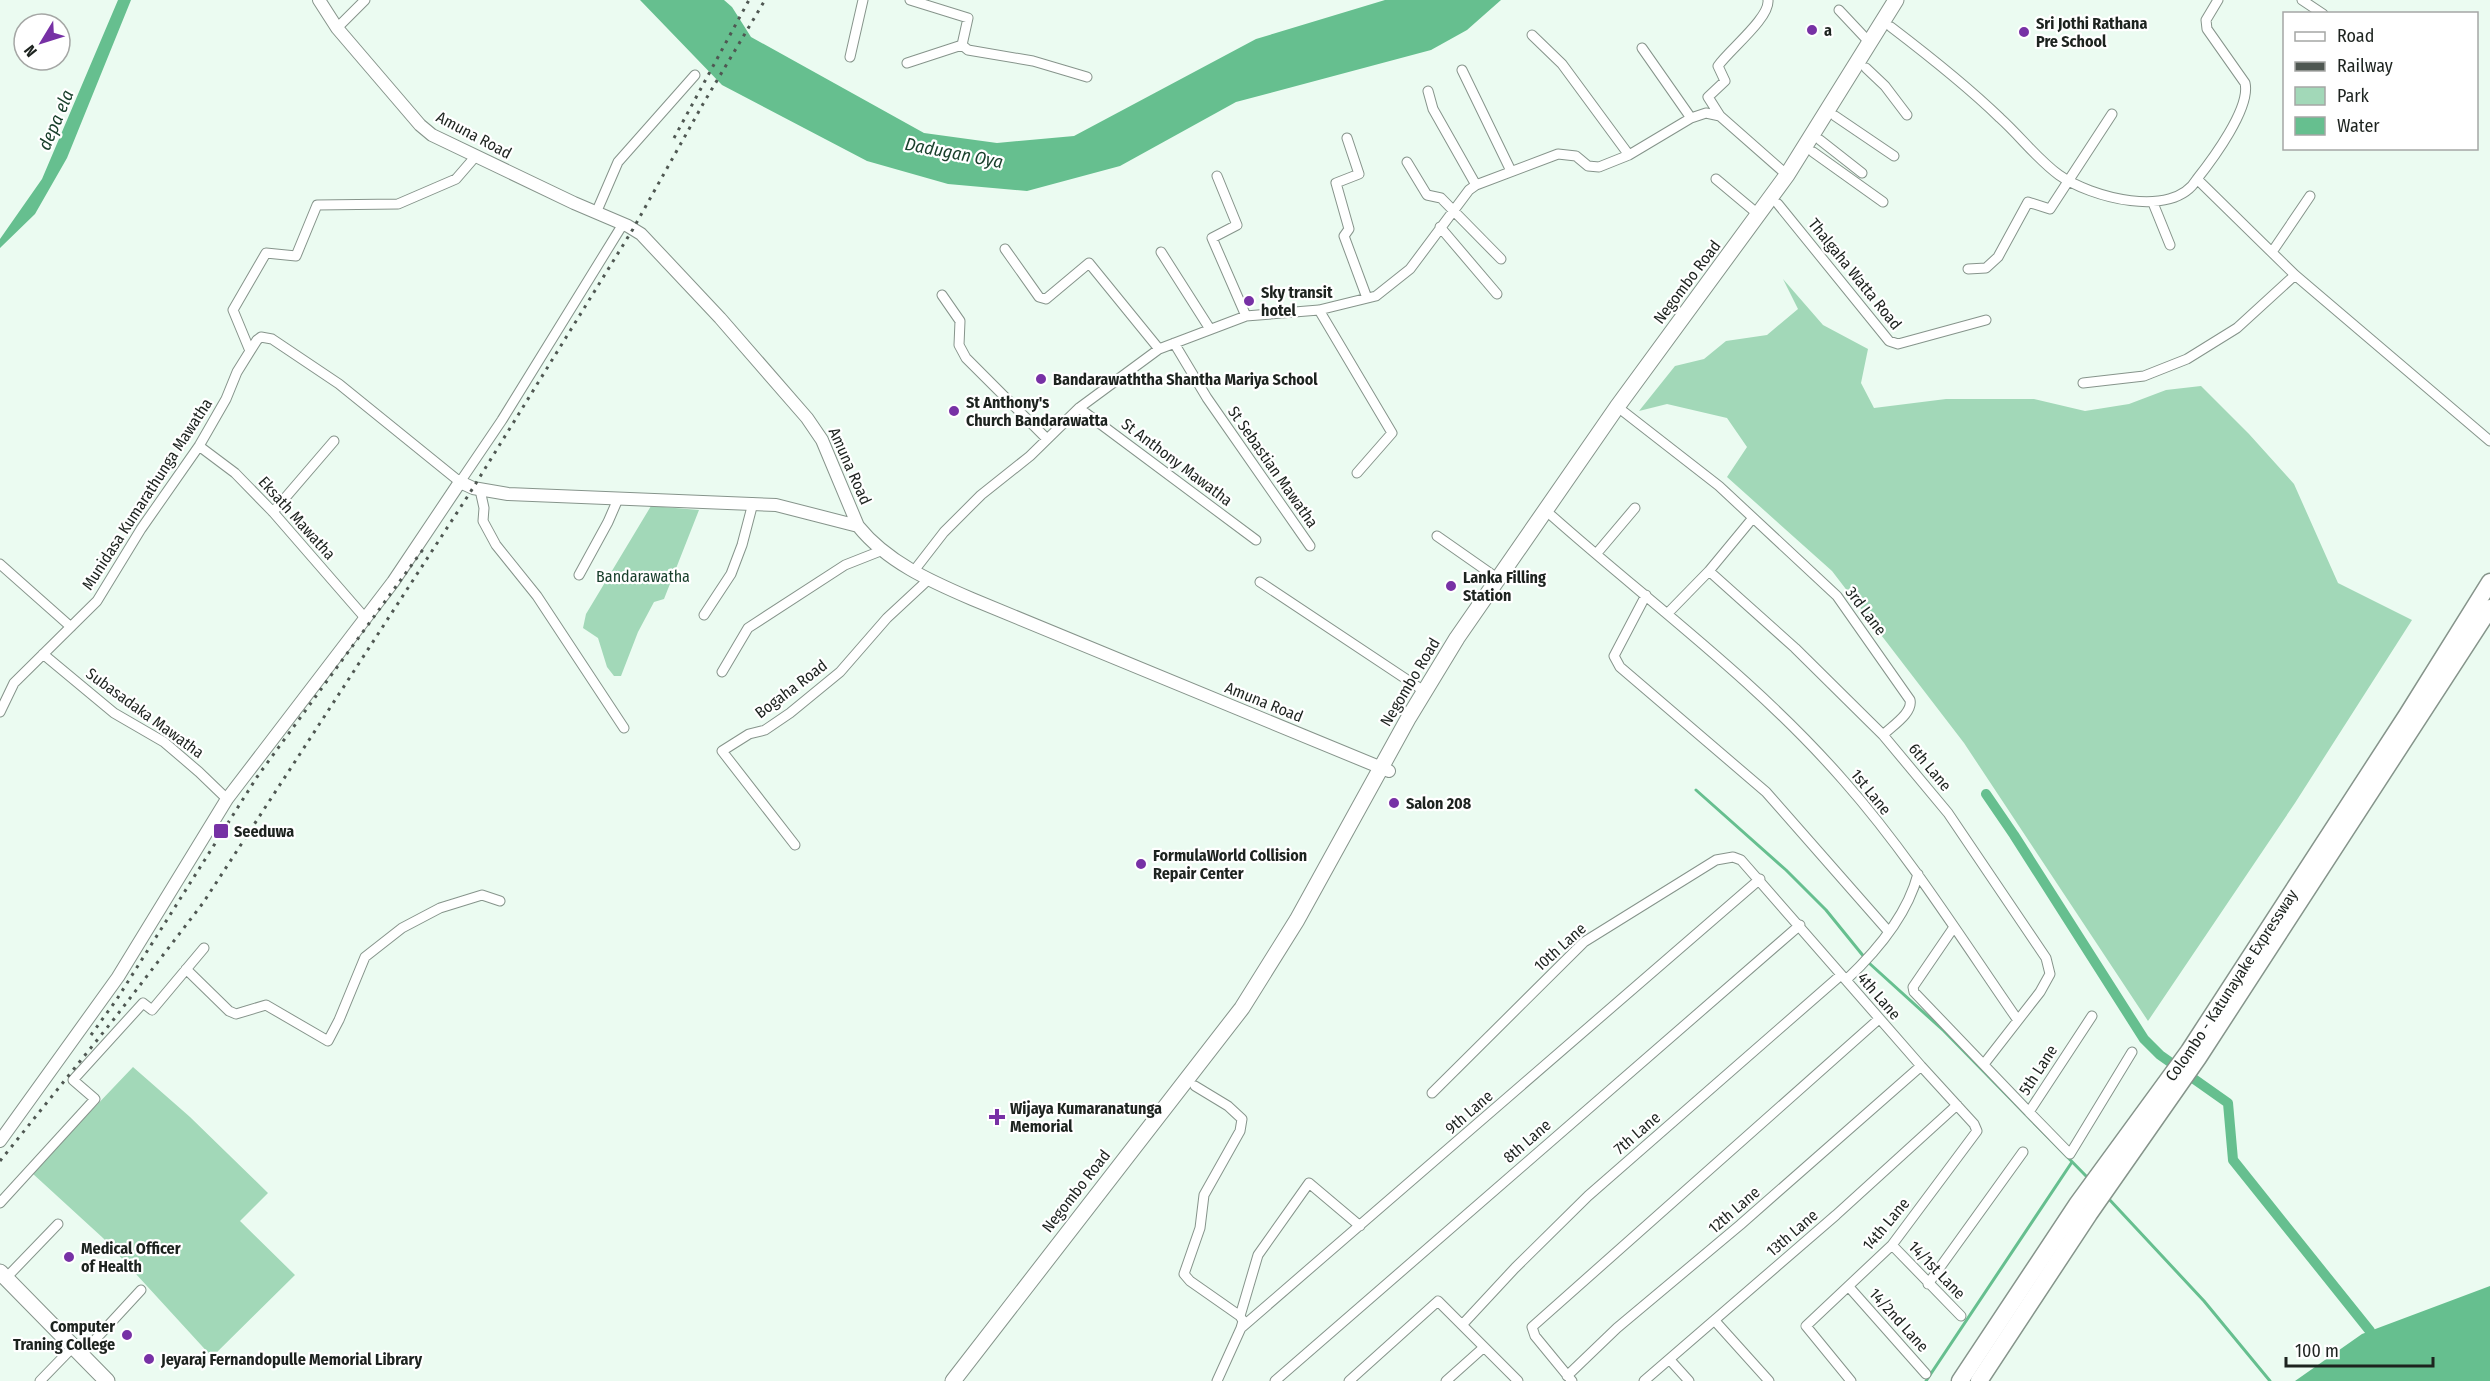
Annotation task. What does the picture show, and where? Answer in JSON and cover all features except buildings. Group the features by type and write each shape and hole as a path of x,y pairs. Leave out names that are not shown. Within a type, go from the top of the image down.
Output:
{"highway":[{"name":"Colombo - Katunayake Expressway","path":"2193,1054 2490,582"},
{"name":"Colombo - Katunayake Expressway","path":"1960,1381 2193,1054 2490,608"},
{"name":"Colombo - Katunayake Expressway","path":"1979,1381 2084,1208"}],"main road":[{"name":"Negombo Road","path":"953,1381 1242,1008 1297,920 1385,769 1463,644 1624,411 1778,204 1891,27 1896,1"},
{"name":"Negombo Road","path":"965,1381 1249,1014 1299,935 1424,691 1497,578 1617,407 1787,175 1896,1"},
{"path":"3,1275 107,1381"}],"street":[{"name":"Amuna Road","path":"319,0 337,28 425,130 475,157 623,224 647,240 807,418 822,440 858,526 883,550 913,572 1385,769"},
{"path":"337,28 365,0"},
{"path":"850,57 863,0"},
{"path":"910,0 968,18 962,45"},
{"path":"1768,0 1768,7 1760,19 1718,66 1725,81 1708,97 1720,116 1787,175"},
{"path":"1891,27 1947,70 2002,119 2043,161 2070,181 2108,195 2153,203 2174,197 2192,188 2221,148 2245,100 2247,91 2245,83 2207,29 2206,20 2218,0"},
{"path":"2302,0 2320,12"},
{"path":"1839,10 1870,43"},
{"path":"1532,35 1562,64 1629,154"},
{"path":"908,63 962,45"},
{"path":"962,45 968,50 1033,61 1087,78"},
{"path":"1642,48 1691,118"},
{"path":"1866,68 1885,86 1907,115"},
{"path":"1462,70 1511,171"},
{"path":"596,213 618,162 695,75"},
{"path":"1428,91 1433,109 1476,185"},
{"path":"913,572 951,524 981,495 1030,456 1079,408 1159,350 1246,316 1319,310 1376,296 1410,269 1469,190 1476,185 1558,154 1576,156 1588,166 1599,167 1629,154 1691,118 1706,113 1720,116"},
{"path":"1968,269 1986,268 1998,257 2028,202 2050,209 2112,114"},
{"path":"1835,116 1894,156"},
{"path":"1347,138 1359,174 1336,183 1349,229 1344,236 1367,298"},
{"path":"1816,146 1862,173"},
{"path":"1816,146 1883,202"},
{"path":"250,351 233,310 266,253 296,256 317,205 398,204 456,179 475,157"},
{"path":"1407,162 1427,195 1437,196 1501,259"},
{"path":"1217,176 1237,225 1212,238 1246,316"},
{"path":"1716,178 1759,215"},
{"path":"2197,179 2295,275 2490,441"},
{"path":"2272,252 2310,196"},
{"path":"2153,203 2170,245"},
{"name":"Thalgaha Watta Road","path":"1778,204 1889,341 1898,344 1986,320"},
{"path":"0,1141 118,977 227,800 366,619 460,482 502,420 623,224"},
{"path":"1440,227 1497,294"},
{"path":"1005,249 1039,297 1046,299 1089,262 1159,350"},
{"path":"1161,252 1210,329"},
{"path":"2083,383 2144,376 2187,359 2237,328 2295,275"},
{"path":"942,295 960,321 959,345 966,358 1047,439"},
{"path":"1319,310 1392,434 1357,473"},
{"name":"Munidasa Kumarathunga Mawatha","path":"0,712 14,683 97,601 141,529 199,446 226,399 237,372 261,337 272,339 339,384 460,482"},
{"name":"St Sebastian Mawatha","path":"1174,343 1207,398 1310,546"},
{"name":"St Anthony Mawatha","path":"1079,408 1256,540"},
{"name":"3rd Lane","path":"1624,411 1719,486 1837,596 1910,700 1911,705 1908,710 1883,735"},
{"path":"273,512 334,441"},
{"name":"Eksath Mawatha","path":"199,446 235,472 366,619"},
{"path":"460,482 480,490 508,494 776,505 858,526"},
{"path":"480,490 484,508 483,521 496,545 537,596 624,728"},
{"path":"579,575 618,499"},
{"path":"704,615 730,574 742,545 753,503"},
{"path":"1597,553 1635,508"},
{"name":"1st Lane","path":"1552,516 1668,613 1772,706 1844,780 1918,874 2017,1019"},
{"path":"1668,613 1709,571 1752,519"},
{"path":"1437,536 1497,578"},
{"path":"722,672 748,628 844,565 883,550"},
{"path":"0,564 71,627"},
{"name":"6th Lane","path":"1709,571 1795,648 1883,735 1948,813 2046,958 2050,974 2040,992 2017,1019"},
{"name":"Bogaha Road","path":"795,845 722,751 749,734 765,730 790,713 831,679 887,618 929,579"},
{"path":"1260,582 1424,691"},
{"path":"1646,595 1614,656 1620,667 1766,792 1889,932"},
{"name":"Subasadaka Mawatha","path":"43,654 114,712 164,742 227,800"},
{"name":"10th Lane","path":"1432,1093 1584,942 1716,861 1733,857 1741,860 1760,879"},
{"name":"7th Lane","path":"1462,1325 1515,1268 1588,1196 1862,964 1889,932 1911,895 1918,874"},
{"name":"4th Lane","path":"1760,879 1920,1066 1974,1124 1977,1131"},
{"name":"9th Lane","path":"1217,1381 1241,1328 1760,879"},
{"path":"186,969 229,1011 236,1014 266,1005 328,1041 365,957 402,928 440,908 483,895 500,901"},
{"name":"8th Lane","path":"1275,1381 1800,925"},
{"path":"1954,927 1913,987 1914,992 2029,1112"},
{"path":"0,1203 95,1099 73,1080 143,1003 152,1010 204,948"},
{"name":"5th Lane","path":"2092,1016 2029,1112 2070,1154 2132,1052"},
{"path":"1569,1378 1535,1336 1532,1327 1880,1019"},
{"path":"1984,1064 2017,1019"},
{"name":"12th Lane","path":"1569,1378 1617,1328 1740,1225 1920,1066"},
{"path":"1195,1086 1228,1106 1242,1119 1240,1131 1204,1195 1200,1228 1184,1274 1190,1281 1240,1316 1243,1321 1241,1328"},
{"name":"13th Lane","path":"1644,1381 1715,1321 1957,1105"},
{"name":"14th Lane","path":"1851,1381 1806,1326 1892,1245 1977,1131"},
{"path":"1928,1284 2023,1152"},
{"path":"1240,1316 1258,1255 1309,1183 1360,1226"},
{"path":"3,1275 58,1224"},
{"name":"14/1st Lane","path":"1892,1245 1961,1316"},
{"name":"14/2nd Lane","path":"1849,1287 1926,1374"},
{"path":"40,1381 77,1351 141,1290"},
{"path":"1349,1381 1437,1301 1518,1381"},
{"path":"1715,1321 1769,1381"},
{"path":"1446,1381 1483,1348"},
{"path":"1670,1360 1689,1381"}],"green space":[{"path":"1783,279 1823,325 1868,349 1861,383 1874,408 1946,399 2034,399 2085,411 2129,404 2166,390 2201,386 2294,484 2338,583 2412,620 2295,803 2148,1021 1964,743 1832,571 1727,477 1747,447 1727,418 1667,404 1639,411 1675,366 1704,359 1726,341 1767,335 1798,309"},
{"name":"Bandarawatha","path":"651,506 699,510 664,599 654,602 638,632 621,676 614,676 607,667 598,638 583,628 586,614"},
{"path":"133,1067 190,1117 268,1193 240,1221 295,1275 212,1357 103,1238 32,1173"}],"water":[{"path":"118,0 131,0 67,158 35,214 0,248 0,239 42,179"},
{"name":"Dadugan Oya","path":"640,0 724,0 732,7 751,37 924,133 997,143 1074,136 1256,39 1385,0 1501,0 1467,30 1431,50 1236,102 1120,166 1027,191 948,184 867,161 722,85"},
{"path":"2490,1286 2490,1381 2295,1381 2362,1334"}],"waterway":[{"path":"1696,790 1786,870 1826,910 1869,963 1944,1031 2088,1178"},
{"path":"1986,794 2144,1039 2160,1055 2228,1103 2233,1160 2370,1331"},
{"path":"1926,1381 2072,1162"},
{"path":"2108,1198 2204,1301 2270,1381"}],"railway":[{"path":"674,138 749,0"},
{"path":"0,1161 203,903 473,488 633,229 765,0"},
{"path":"91,1035 117,999 257,777 424,548"}],"place":[{"name":"a","path":"1812,30"},
{"name":"Sri Jothi Rathana Pre School","path":"2024,32"},
{"name":"Sky transit hotel","path":"1249,301"},
{"name":"Bandarawaththa Shantha Mariya School","path":"1041,379"},
{"name":"St Anthony's Church Bandarawatta","path":"954,411"},
{"name":"Lanka Filling Station","path":"1451,586"},
{"name":"Salon 208","path":"1394,803"},
{"name":"Seeduwa","path":"221,831"},
{"name":"FormulaWorld Collision Repair Center","path":"1141,864"},
{"name":"Wijaya Kumaranatunga Memorial","path":"997,1117"},
{"name":"Medical Officer of Health","path":"69,1257"},
{"name":"Computer Traning College","path":"127,1335"},
{"name":"Jeyaraj Fernandopulle Memorial Library","path":"149,1359"}],"water label":[{"name":"depa ela","path":"56,120"}]}
